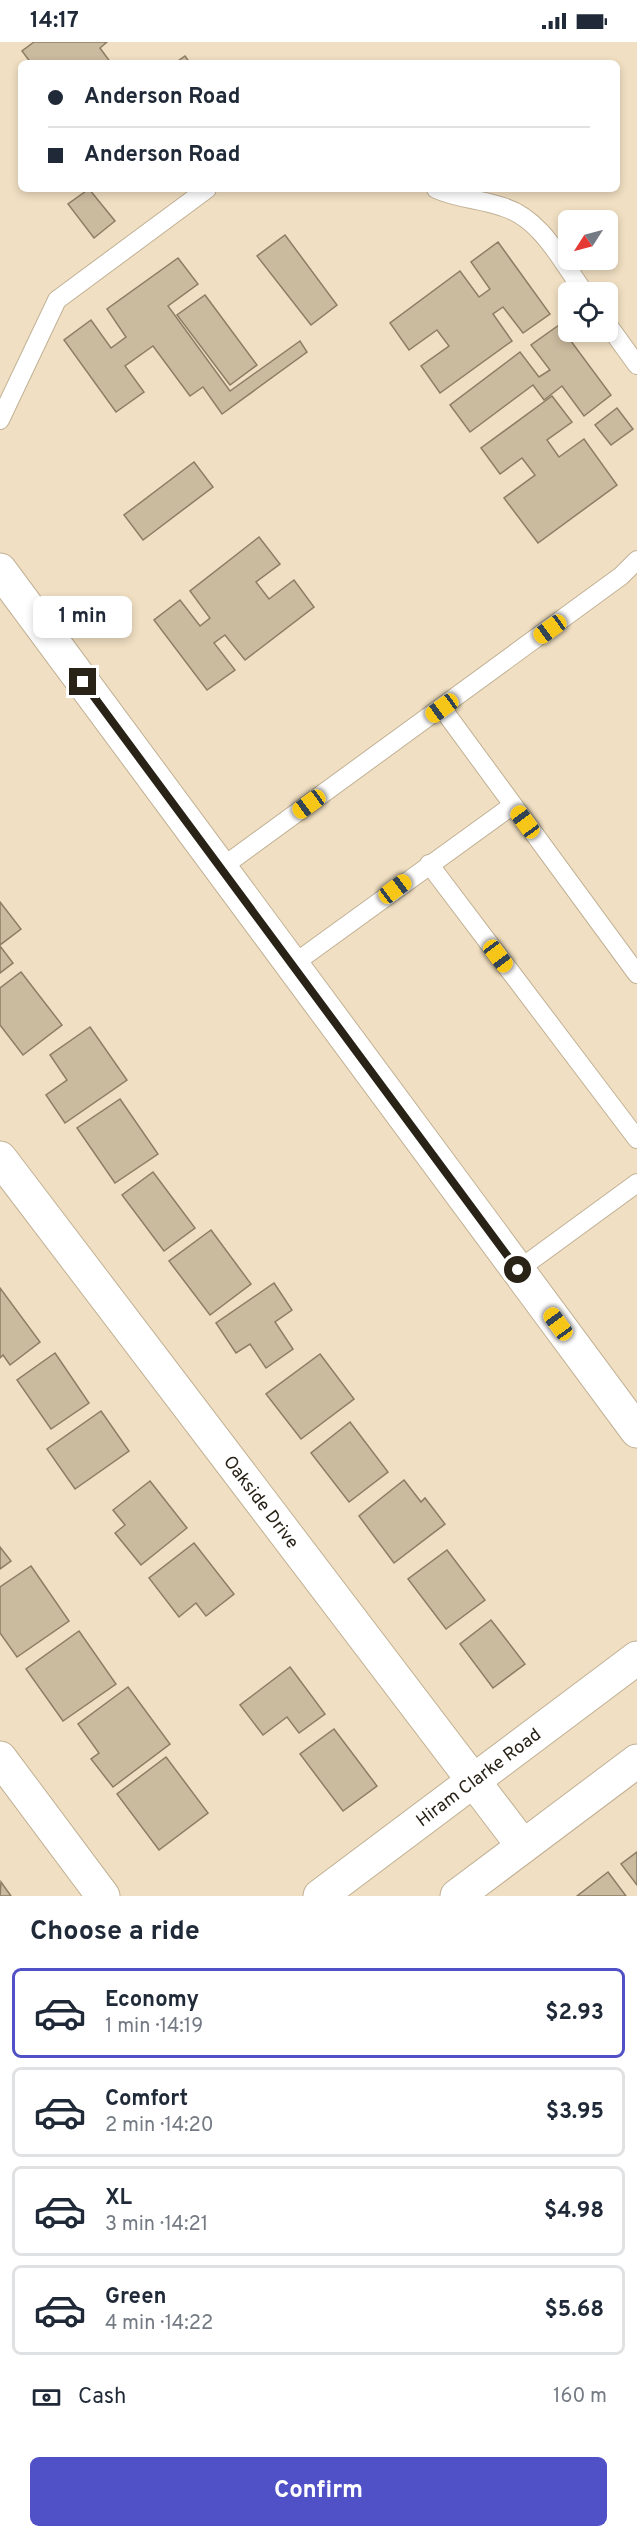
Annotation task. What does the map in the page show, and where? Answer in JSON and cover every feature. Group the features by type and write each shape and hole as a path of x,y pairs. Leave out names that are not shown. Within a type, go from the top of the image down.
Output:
{"street":[{"path":"0,570 637,1431"},
{"name":"Oakside Drive","path":"0,1158 524,1846"},
{"name":"Hiram Clarke Road","path":"320,1896 637,1658"},
{"path":"0,1758 103,1896"},
{"path":"457,1896 637,1761"}],"lane":[{"path":"0,420 57,300 203,192"},
{"path":"442,192 453,197 503,206 524,215 542,234 577,282"},
{"path":"618,339 637,365"},
{"path":"221,868 621,576 637,560"},
{"path":"442,708 637,974"},
{"path":"292,964 513,804"},
{"path":"429,864 637,1139"},
{"path":"518,1270 637,1183"}],"building":[{"path":"34,42 107,42 100,48 109,60 29,60 22,51"},
{"path":"85,192 91,192 115,221 94,238 68,204"},
{"path":"285,235 337,305 311,325 257,256"},
{"path":"498,242 550,314 523,333 503,307 493,314 512,341 440,393 421,366 449,346 437,330 409,350 390,323 460,271 479,297 490,289 471,262"},
{"path":"178,258 198,284 168,306 230,391 300,341 307,352 222,414 203,387 190,396 153,346 125,366 144,392 116,412 64,340 91,320 111,348 126,337 107,309"},
{"path":"205,295 257,365 230,385 177,315"},
{"path":"558,326 558,342 572,342 611,395 584,416 562,386 544,400 533,385 470,432 450,405 520,352 539,377 550,370 531,345"},
{"path":"552,396 572,422 547,440 559,457 584,439 617,485 538,543 504,498 535,475 522,458 500,474 481,448"},
{"path":"617,408 633,429 611,445 595,425"},
{"path":"194,462 213,487 143,540 124,515"},
{"path":"259,537 280,564 256,582 269,599 294,580 314,607 245,660 225,635 214,643 235,670 207,690 154,620 180,600 200,626 210,618 190,591"},
{"path":"0,902 21,929 0,945"},
{"path":"0,946 13,963 0,973"},
{"path":"21,972 62,1025 23,1055 0,1025 0,988"},
{"path":"90,1027 127,1080 65,1123 46,1095 67,1080 50,1055"},
{"path":"120,1099 158,1154 115,1183 77,1128"},
{"path":"153,1172 195,1228 164,1251 122,1195"},
{"path":"211,1230 251,1284 210,1315 169,1261"},
{"path":"274,1283 292,1310 275,1322 293,1349 266,1368 250,1344 236,1353 216,1323"},
{"path":"0,1288 40,1342 10,1365 3,1355 0,1358"},
{"path":"55,1353 89,1403 51,1429 17,1380"},
{"path":"320,1354 354,1399 301,1439 266,1394"},
{"path":"101,1411 129,1451 75,1489 47,1449"},
{"path":"350,1422 388,1472 349,1502 311,1453"},
{"path":"404,1480 421,1502 425,1498 445,1524 394,1563 359,1516"},
{"path":"150,1481 187,1528 141,1565 115,1533 125,1525 113,1510"},
{"path":"194,1543 234,1594 206,1616 196,1603 179,1617 149,1578"},
{"path":"0,1547 11,1561 0,1569"},
{"path":"447,1550 485,1600 446,1629 408,1579"},
{"path":"31,1566 69,1621 17,1657 0,1633 0,1587"},
{"path":"491,1620 525,1664 493,1688 460,1644"},
{"path":"79,1631 116,1684 63,1721 26,1669"},
{"path":"290,1667 325,1714 299,1733 287,1717 263,1735 240,1705"},
{"path":"128,1687 170,1744 113,1787 91,1759 99,1753 78,1724"},
{"path":"334,1729 377,1786 343,1811 300,1754"},
{"path":"166,1757 208,1813 159,1850 117,1794"},
{"path":"637,1852 637,1885 621,1864"},
{"path":"608,1872 626,1896 577,1896"},
{"path":"1,1882 11,1896 0,1896"}],"route":[{"path":"83,682 518,1270"}]}
